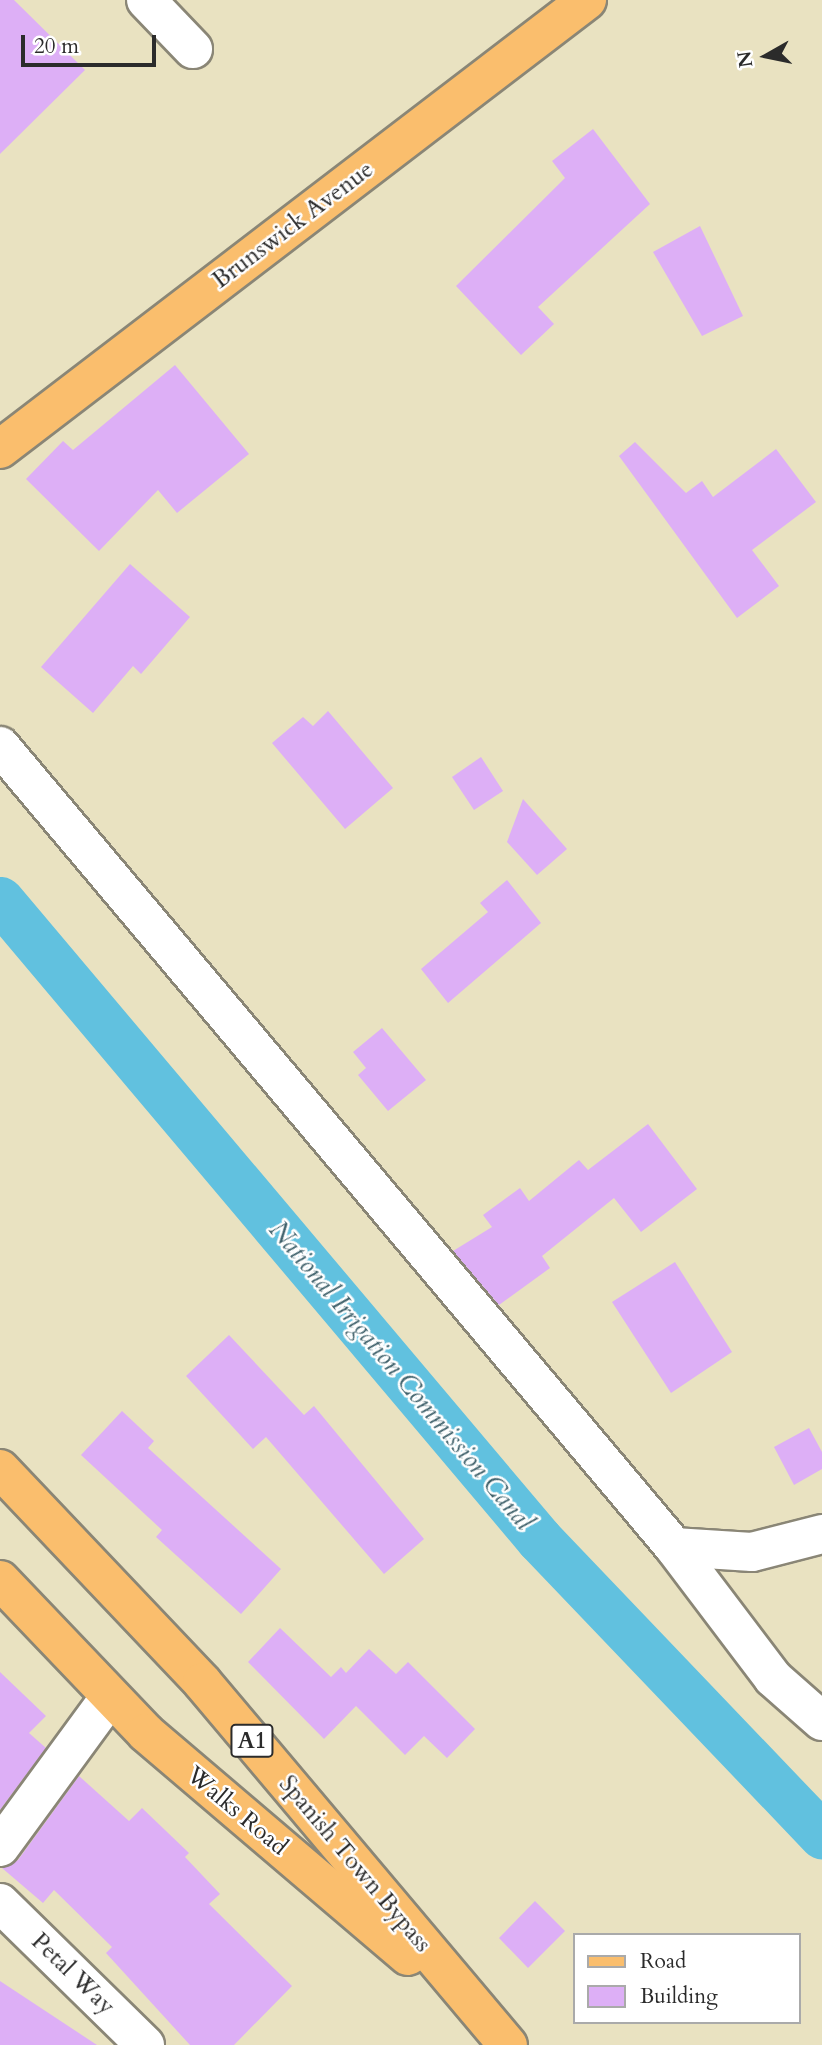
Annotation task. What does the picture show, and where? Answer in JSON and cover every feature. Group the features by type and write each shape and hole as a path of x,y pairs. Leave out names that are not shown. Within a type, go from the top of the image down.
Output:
{"main road":[{"name":"Brunswick Avenue","path":"0,449 587,0"},
{"name":"Spanish Town Bypass","path":"0,1469 202,1682 499,2035"},
{"name":"Walks Road","path":"0,1580 109,1698 499,2035"}],"street":[{"path":"146,0 193,49"},
{"path":"0,746 674,1547 774,1678 822,1721"},
{"path":"674,1547 752,1552 822,1534"},
{"path":"0,1847 109,1698"},
{"name":"Petal Way","path":"0,1903 145,2045"}],"building":[{"path":"0,0 14,0 85,70 0,154"},
{"path":"593,129 650,204 538,307 554,324 521,355 456,286 565,178 552,161"},
{"path":"700,226 743,316 702,336 653,252"},
{"path":"175,365 249,454 177,513 158,490 99,551 26,479 63,441 73,450"},
{"path":"635,442 686,493 702,481 713,497 776,449 816,502 752,550 779,586 737,618 619,456"},
{"path":"130,564 190,617 141,674 133,666 93,713 41,667"},
{"path":"328,711 393,788 345,829 272,743 303,717 313,726"},
{"path":"481,757 503,791 474,810 452,777"},
{"path":"523,799 567,849 537,875 507,842"},
{"path":"507,880 541,923 448,1003 421,969 488,912 480,903"},
{"path":"382,1028 426,1080 388,1111 358,1075 366,1068 353,1052"},
{"path":"648,1124 697,1189 641,1232 614,1198 542,1256 550,1268 499,1305 453,1251 492,1227 483,1215 520,1188 529,1201 579,1160 588,1170"},
{"path":"675,1262 732,1352 671,1393 612,1302"},
{"path":"229,1335 304,1415 314,1406 424,1539 384,1574 266,1437 253,1449 186,1376"},
{"path":"122,1411 154,1441 148,1448 281,1569 241,1614 156,1537 162,1530 81,1455"},
{"path":"809,1428 822,1452 822,1469 794,1485 774,1447"},
{"path":"280,1628 331,1677 341,1667 346,1673 369,1649 396,1674 408,1662 475,1729 447,1758 424,1736 405,1755 356,1706 324,1739 248,1662"},
{"path":"0,1672 46,1716 29,1733 46,1748 0,1810"},
{"path":"79,1776 129,1821 142,1808 189,1853 185,1857 220,1894 209,1904 292,1986 234,2045 190,2045 106,1953 112,1947 54,1890 43,1903 2,1868 18,1860"},
{"path":"535,1901 565,1931 528,1968 499,1938"},
{"path":"0,1981 97,2045 0,2045"}],"waterway":[{"name":"National Irrigation Commission Canal","path":"0,900 539,1539 822,1835"}]}
